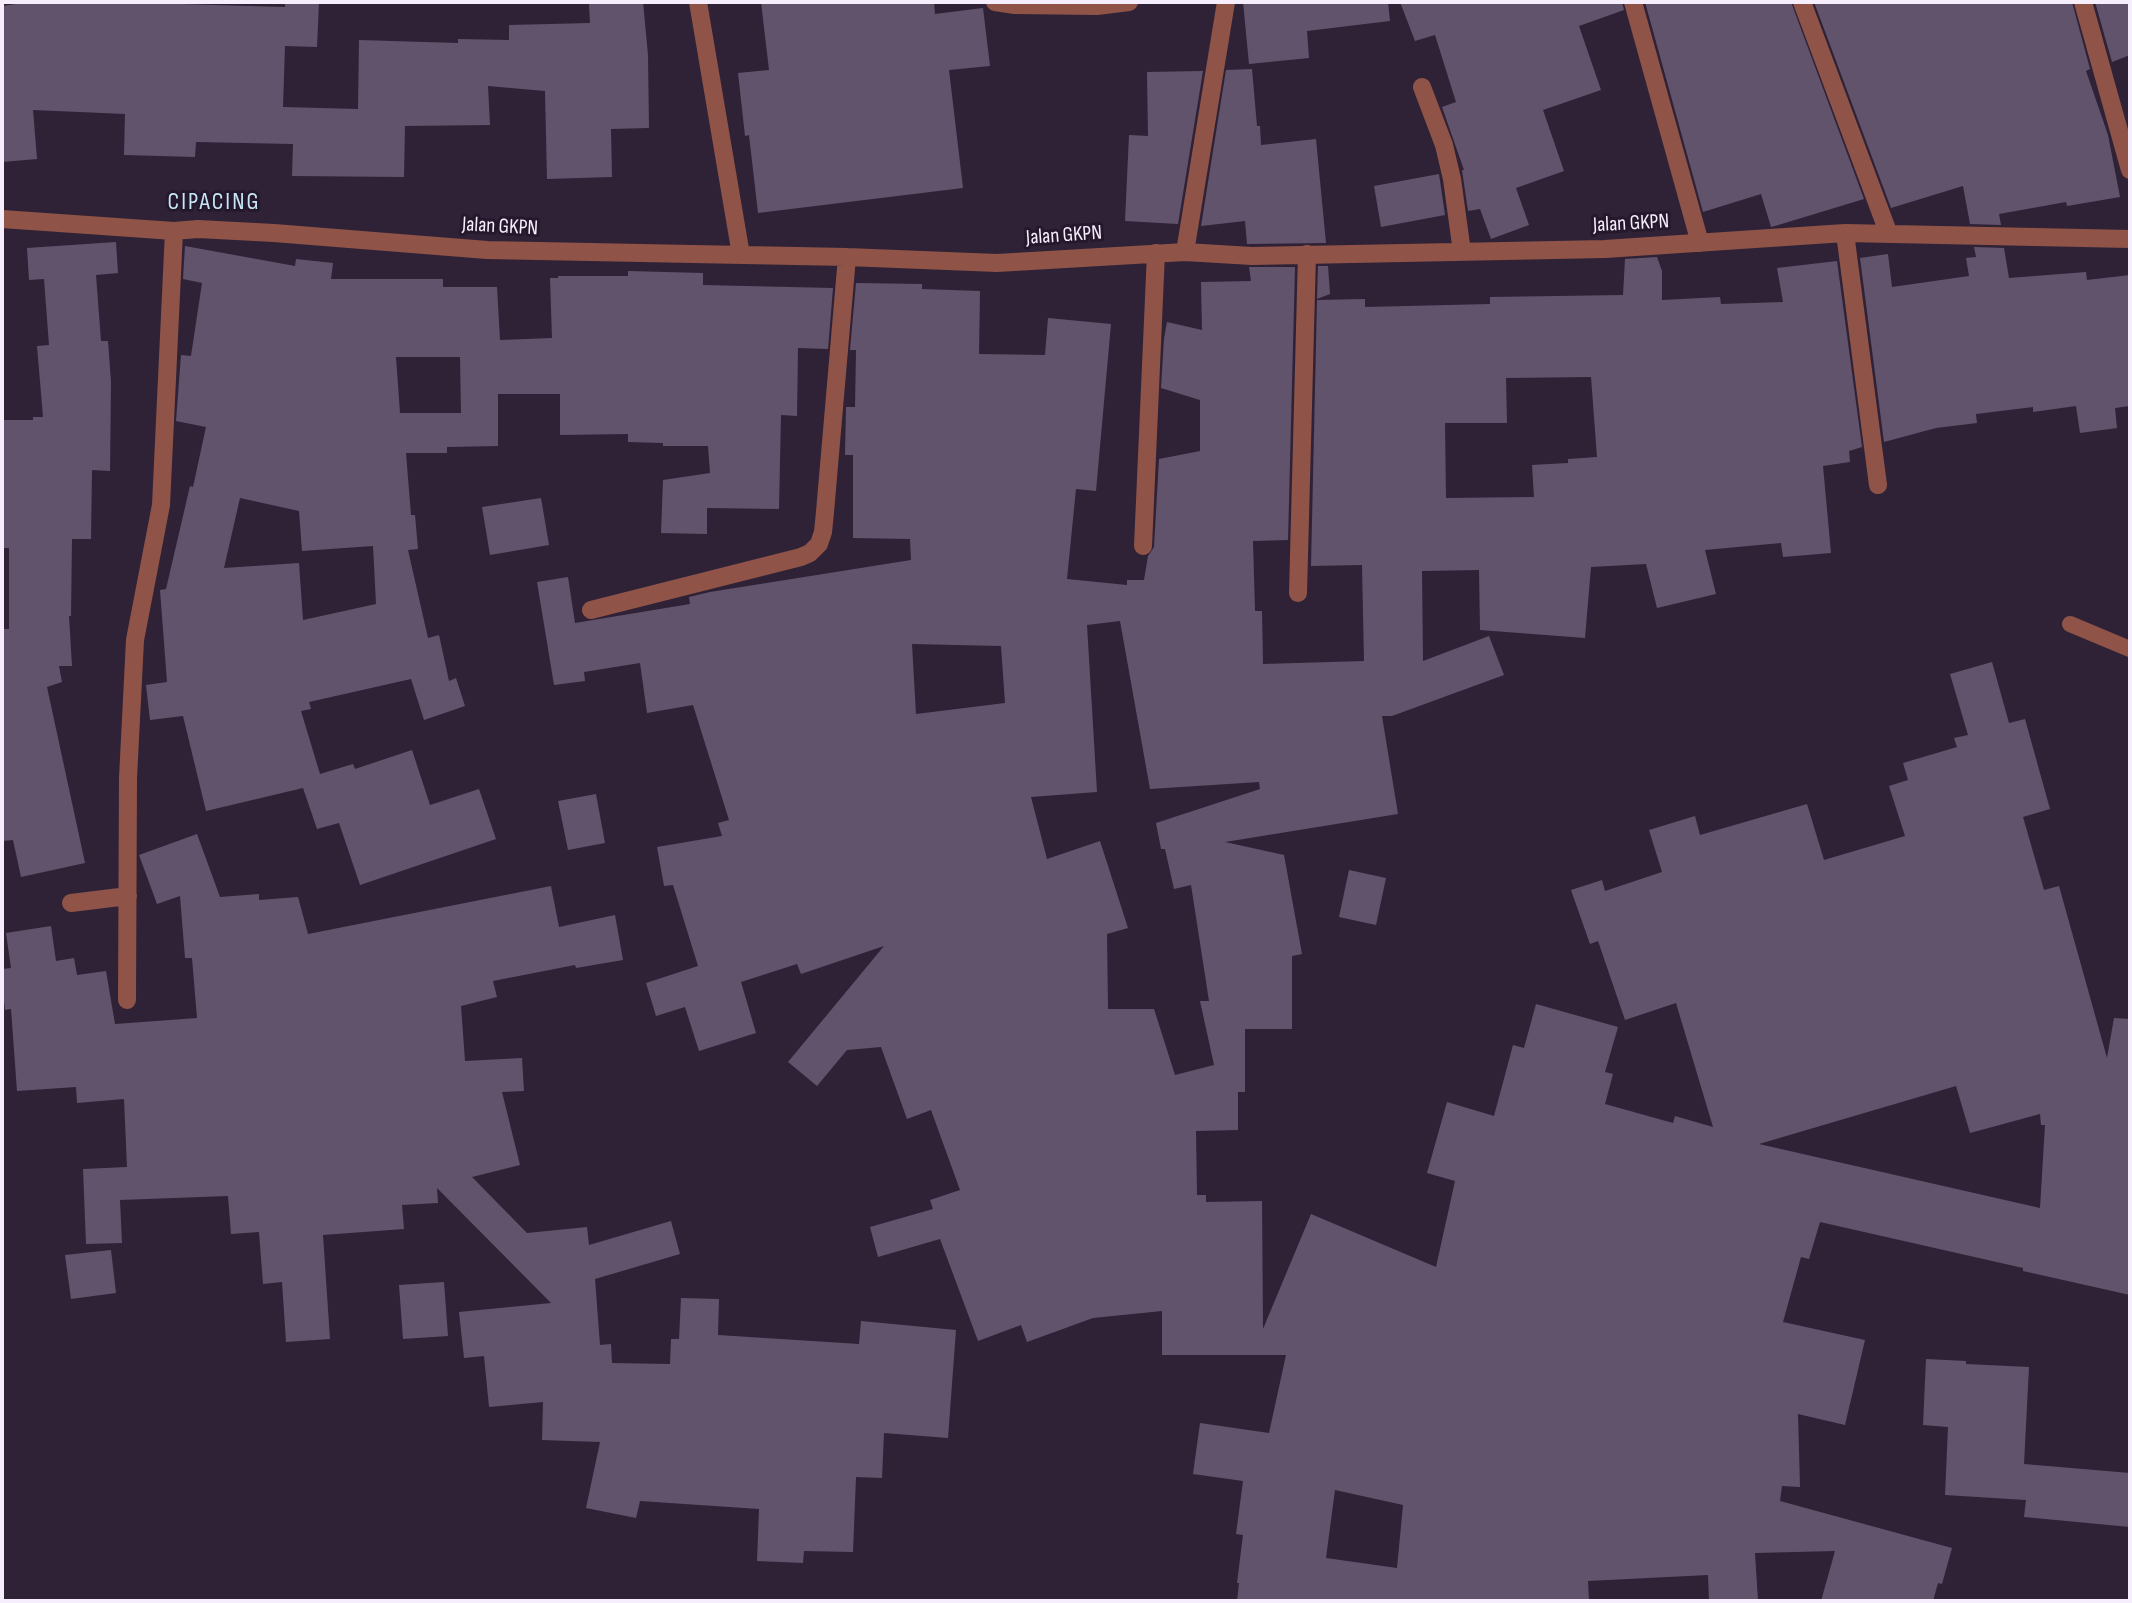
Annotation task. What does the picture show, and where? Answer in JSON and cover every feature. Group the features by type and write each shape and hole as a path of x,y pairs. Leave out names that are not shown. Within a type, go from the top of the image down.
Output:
{"street":[{"path":"698,2 741,255"},
{"path":"995,2 1070,6 1129,2"},
{"path":"1185,252 1226,2"},
{"path":"1633,2 1700,243"},
{"path":"1802,2 1888,232"},
{"path":"2083,2 2130,170"},
{"path":"1422,87 1450,168 1462,253"},
{"name":"Jalan GKPN","path":"2,219 174,231 198,229 274,233 487,250 847,257 998,263 1185,252 1203,255 1605,249 1888,232 2130,239"},
{"path":"127,1000 128,778 135,640 161,505 174,231"},
{"path":"1845,233 1878,485"},
{"path":"1143,546 1156,253"},
{"path":"1298,593 1307,254"},
{"path":"591,610 801,557 819,544 825,512 847,257"},
{"path":"71,903 128,896"}],"lane":[{"path":"2070,624 2130,649"}],"building":[{"path":"30,2 180,2 285,7 285,2 319,2 317,47 285,46 283,107 358,109 359,40 458,43 458,39 509,40 509,25 590,23 589,4 643,2 648,55 649,128 611,129 612,177 547,179 545,91 488,86 490,125 405,126 404,177 292,176 293,144 196,142 195,157 124,155 125,114 33,110 37,159 2,162 2,6"},
{"path":"761,2 934,2 935,14 983,8 990,66 949,70 963,188 758,213 749,135 745,136 738,73 769,70"},
{"path":"1243,2 1388,2 1390,21 1307,31 1309,58 1249,64"},
{"path":"1400,2 1622,2 1624,10 1579,26 1601,90 1543,110 1564,171 1516,188 1529,225 1491,239 1480,209 1468,211 1464,170 1442,107 1456,102 1435,35 1415,41"},
{"path":"1645,2 1791,2 1864,199 1771,227 1761,194 1703,212"},
{"path":"1814,2 2072,2 2090,69 2086,71 2108,135 2120,197 2067,206 2066,202 1999,214 2001,225 1970,224 1963,186 1891,208"},
{"path":"2095,2 2130,2 2130,55 2112,62"},
{"path":"1252,69 1261,145 1316,139 1326,243 1247,244 1245,221 1201,226 1226,70"},
{"path":"1203,71 1178,224 1125,221 1129,135 1148,136 1147,72"},
{"path":"1439,174 1445,215 1381,227 1374,186"},
{"path":"116,242 118,273 96,275 101,341 108,341 111,382 110,471 92,470 91,539 72,539 69,616 72,666 59,666 62,682 47,687 85,863 21,877 13,840 2,841 2,629 9,629 9,548 2,548 2,420 33,420 33,417 43,417 37,346 49,345 44,279 29,280 27,248"},
{"path":"185,246 295,266 296,259 333,263 331,279 443,279 443,287 497,287 500,340 552,338 550,278 558,276 628,276 628,271 703,273 703,285 833,288 828,349 798,348 797,416 781,415 779,509 707,508 707,534 661,533 663,480 710,473 708,446 663,446 663,443 628,442 628,434 560,435 560,394 498,394 498,446 447,447 447,453 406,453 411,515 415,515 418,549 408,550 428,638 439,635 449,681 456,678 465,706 424,720 411,679 309,702 311,709 301,711 320,774 353,764 355,769 412,750 430,805 479,789 496,839 360,885 339,823 317,829 303,788 206,811 183,716 150,720 146,685 167,682 160,590 166,589 206,427 176,421 181,355 191,356 202,283 183,279","holes":["396,357 460,357 461,413 400,413","240,498 299,511 302,551 373,546 376,604 303,620 299,563 224,568"]},
{"path":"1974,247 2004,248 2009,278 2086,272 2087,280 2130,275 2130,406 2115,408 2117,428 2080,433 2076,406 2033,412 2033,407 1976,414 1977,423 1936,428 1884,442 1860,258 1888,254 1892,287 1969,276 1966,258 1976,257"},
{"path":"1657,257 1662,271 1662,300 1720,297 1721,304 1783,302 1777,268 1837,261 1862,447 1849,451 1850,462 1823,466 1831,553 1783,557 1781,543 1705,550 1716,594 1657,608 1646,564 1591,567 1585,638 1480,630 1479,570 1422,571 1423,661 1489,636 1504,675 1392,716 1382,716 1398,814 1225,842 1284,855 1302,954 1292,956 1292,1029 1245,1029 1245,1092 1238,1092 1238,1130 1196,1131 1197,1195 1206,1195 1206,1202 1262,1201 1263,1329 1311,1214 1436,1267 1455,1181 1427,1173 1447,1102 1494,1116 1513,1045 1524,1048 1536,1004 1618,1027 1605,1072 1613,1074 1605,1104 1673,1123 1675,1116 1713,1127 1676,1003 1625,1020 1598,941 1590,944 1571,890 1602,880 1605,891 1662,872 1649,830 1695,816 1700,835 1807,804 1824,860 1905,836 1889,786 1908,780 1903,763 1957,747 1954,738 1968,735 1950,674 1992,662 2009,723 2025,719 2050,809 2023,817 2044,890 2059,886 2107,1058 2114,1018 2130,1019 2130,1295 1820,1222 1809,1259 1801,1257 1783,1322 1865,1340 1845,1425 1798,1414 1800,1487 1782,1486 1780,1501 1952,1548 1942,1584 1938,1583 1933,1601 1821,1601 1835,1551 1755,1553 1758,1601 1709,1601 1708,1575 1588,1581 1589,1601 1237,1601 1243,1535 1236,1534 1243,1481 1193,1474 1200,1423 1269,1433 1286,1355 1162,1355 1162,1311 1093,1318 1027,1342 1021,1325 978,1341 940,1239 878,1257 870,1227 933,1209 930,1200 960,1190 931,1110 907,1119 881,1047 847,1050 817,1086 788,1062 884,946 801,974 797,964 741,982 756,1033 699,1051 685,1007 656,1016 646,983 698,966 673,885 664,886 657,847 722,836 718,823 729,820 693,705 647,713 640,663 584,672 585,681 554,685 537,582 568,577 575,623 690,604 689,597 710,592 911,560 910,539 853,538 853,455 845,455 846,407 855,407 856,350 850,350 856,283 922,284 922,289 980,291 979,354 1045,355 1048,318 1111,324 1096,491 1076,489 1067,579 1127,585 1127,580 1144,580 1148,556 1154,547 1159,459 1200,451 1200,400 1161,388 1167,322 1202,330 1201,282 1251,281 1249,267 1295,267 1288,540 1253,541 1255,611 1262,611 1263,664 1364,661 1362,565 1311,566 1317,300 1365,299 1365,307 1490,304 1490,297 1623,295 1625,259","holes":["1591,377 1597,457 1568,459 1568,463 1532,465 1534,497 1446,498 1445,423 1507,423 1506,378","1120,621 1150,789 1259,782 1260,789 1156,823 1174,889 1191,885 1209,1001 1200,1001 1214,1065 1175,1075 1154,1009 1108,1009 1107,934 1128,928 1100,841 1047,859 1031,797 1097,792 1087,625","912,644 1001,646 1005,703 916,714","1956,1086 1970,1133 2040,1114 2041,1125 2045,1125 2040,1208 1759,1144","1335,1490 1403,1505 1397,1568 1326,1558"]},
{"path":"1318,266 1328,266 1330,294 1317,299"},
{"path":"541,498 549,545 490,555 482,507"},
{"path":"596,794 605,843 568,850 558,801"},
{"path":"197,834 220,897 259,894 259,900 298,897 308,934 551,886 559,927 615,915 623,960 576,968 575,965 493,981 497,997 461,1006 465,1061 522,1058 524,1091 502,1092 520,1165 472,1177 527,1233 587,1227 589,1245 671,1221 680,1254 595,1279 600,1345 611,1344 612,1363 670,1364 671,1339 679,1339 681,1298 719,1299 718,1335 859,1344 861,1321 956,1330 948,1438 884,1433 882,1478 856,1477 853,1552 804,1551 803,1563 757,1561 759,1509 640,1501 636,1518 586,1508 600,1442 542,1440 543,1402 489,1407 484,1356 464,1358 459,1312 551,1303 437,1188 438,1203 402,1205 404,1229 323,1235 330,1339 286,1342 282,1282 263,1284 259,1232 231,1234 228,1196 120,1200 122,1243 86,1244 83,1169 127,1167 124,1099 77,1103 76,1087 17,1091 11,1009 5,1010 2,983 2,969 11,968 6,933 51,926 56,961 74,958 77,975 106,971 115,1024 197,1018 192,958 185,958 180,896 157,904 139,855"},
{"path":"1349,870 1386,878 1376,925 1339,917"},
{"path":"111,1250 116,1293 71,1299 65,1255"},
{"path":"444,1282 448,1336 403,1339 399,1285"},
{"path":"1926,1359 2029,1367 2024,1464 2130,1473 2130,1527 2024,1517 2026,1500 1945,1495 1948,1427 1923,1425"}],"district":[{"name":"CIPACING","path":"214,203"}]}
